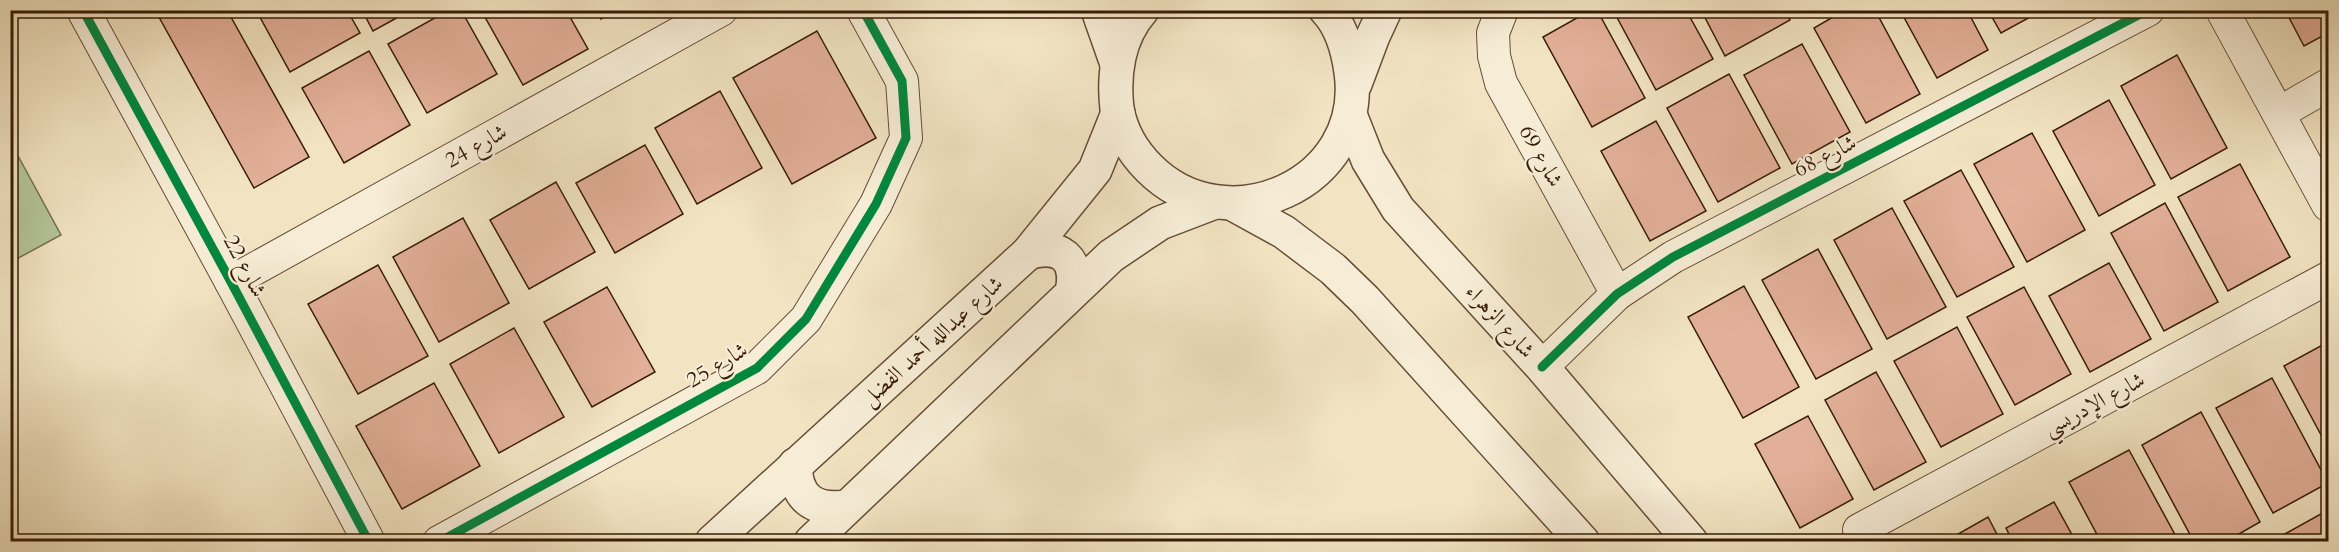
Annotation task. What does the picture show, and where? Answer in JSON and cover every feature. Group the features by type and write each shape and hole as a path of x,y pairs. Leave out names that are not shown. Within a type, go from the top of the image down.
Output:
{"street":[{"name":"شارع 22","path":"83,10 369,542"},
{"name":"شارع 24","path":"231,282 721,10"},
{"name":"شارع 25","path":"439,542 757,368 806,319 876,204 906,138 902,81 863,10"},
{"path":"1098,10 1117,64"},
{"path":"1142,10 1124,40 1117,64 1115,89 1118,113 1126,137 1136,152 1159,178 1181,192 1224,203 1284,232 1341,277 1365,300 1583,542"},
{"name":"شارع الزهراء","path":"1326,10 1333,17 1348,50 1352,103 1368,160 1398,209 1542,367 1691,542"},
{"path":"811,542 1111,256 1160,223 1224,203 1260,201 1288,191 1312,175 1332,153 1352,103 1373,36 1385,10"},
{"name":"شارع 69","path":"1502,10 1493,33 1494,56 1501,82 1617,294"},
{"name":"شارع 68","path":"1542,367 1617,294 1673,257 2148,10"},
{"path":"2222,10 2328,205"},
{"path":"2278,113 2328,85"},
{"name":"شارع عبدالله أحمد الفضل","path":"716,538 1028,253 1095,170 1118,113"},
{"path":"1028,253 1043,248 1059,251 1070,262 1075,277 1072,292"},
{"name":"شارع الإدريسي","path":"1858,530 2328,278"},
{"path":"795,465 796,481 803,495 815,505 830,509 846,507"},
{"path":"716,538 739,536 752,542"}],"green space":[{"path":"11,143 61,235 10,262"}],"building":[{"path":"155,10 227,10 309,157 254,188"},
{"path":"256,10 347,10 360,33 290,72"},
{"path":"362,10 411,10 373,31"},
{"path":"449,10 461,10 497,74 427,113 388,44"},
{"path":"481,10 566,10 588,49 523,85"},
{"path":"596,10 616,10 601,19"},
{"path":"1591,10 1597,10 1645,98 1592,127 1543,37"},
{"path":"1613,10 1686,10 1713,59 1656,90"},
{"path":"1701,10 1785,10 1790,20 1725,56"},
{"path":"1845,10 1875,10 1920,94 1866,123 1814,28"},
{"path":"1900,10 1967,10 1988,50 1937,78"},
{"path":"1988,10 2043,10 2001,33"},
{"path":"2285,10 2328,10 2328,33 2304,46"},
{"path":"817,31 876,138 792,184 733,78"},
{"path":"1802,44 1850,132 1792,164 1744,75"},
{"path":"369,51 410,125 344,163 302,88"},
{"path":"2177,55 2227,148 2171,179 2121,86"},
{"path":"1729,74 1780,168 1718,202 1667,108"},
{"path":"720,91 762,168 697,204 655,128"},
{"path":"2109,100 2155,185 2099,216 2053,131"},
{"path":"1656,121 1706,211 1650,241 1601,151"},
{"path":"2032,133 2085,230 2027,262 1974,164"},
{"path":"645,145 683,214 615,253 576,183"},
{"path":"2240,164 2290,257 2228,291 2178,197"},
{"path":"1961,170 2014,267 1957,297 1904,201"},
{"path":"556,182 595,252 529,289 490,220"},
{"path":"2165,203 2218,302 2164,331 2111,233"},
{"path":"1892,208 1946,307 1887,339 1834,240"},
{"path":"463,218 509,303 439,342 393,257"},
{"path":"1818,249 1872,349 1816,379 1762,280"},
{"path":"2109,263 2151,339 2090,372 2049,296"},
{"path":"378,265 428,356 358,394 308,304"},
{"path":"1744,286 1799,387 1743,418 1688,317"},
{"path":"607,287 655,372 592,407 544,322"},
{"path":"2024,287 2071,374 2015,405 1967,317"},
{"path":"1957,327 2003,414 1941,447 1894,361"},
{"path":"514,328 564,417 499,453 450,364"},
{"path":"2328,342 2328,448 2284,366"},
{"path":"1876,372 1926,462 1874,490 1825,400"},
{"path":"2272,378 2328,483 2273,513 2216,408"},
{"path":"434,383 480,466 402,509 356,426"},
{"path":"2201,412 2260,522 2225,542 2194,542 2142,445"},
{"path":"1808,416 1853,499 1800,528 1755,444"},
{"path":"2129,450 2179,542 2101,542 2069,482"},
{"path":"2054,502 2076,542 2013,542 2006,528"},
{"path":"2328,510 2328,542 2287,542 2283,535"},
{"path":"1988,517 2001,542 1944,542"}],"cycle path":[{"path":"83,10 369,542"},
{"path":"439,542 757,368 806,319 876,204 906,138 902,81 863,10"},
{"path":"1542,367 1617,294 1673,257 2148,10"}]}
